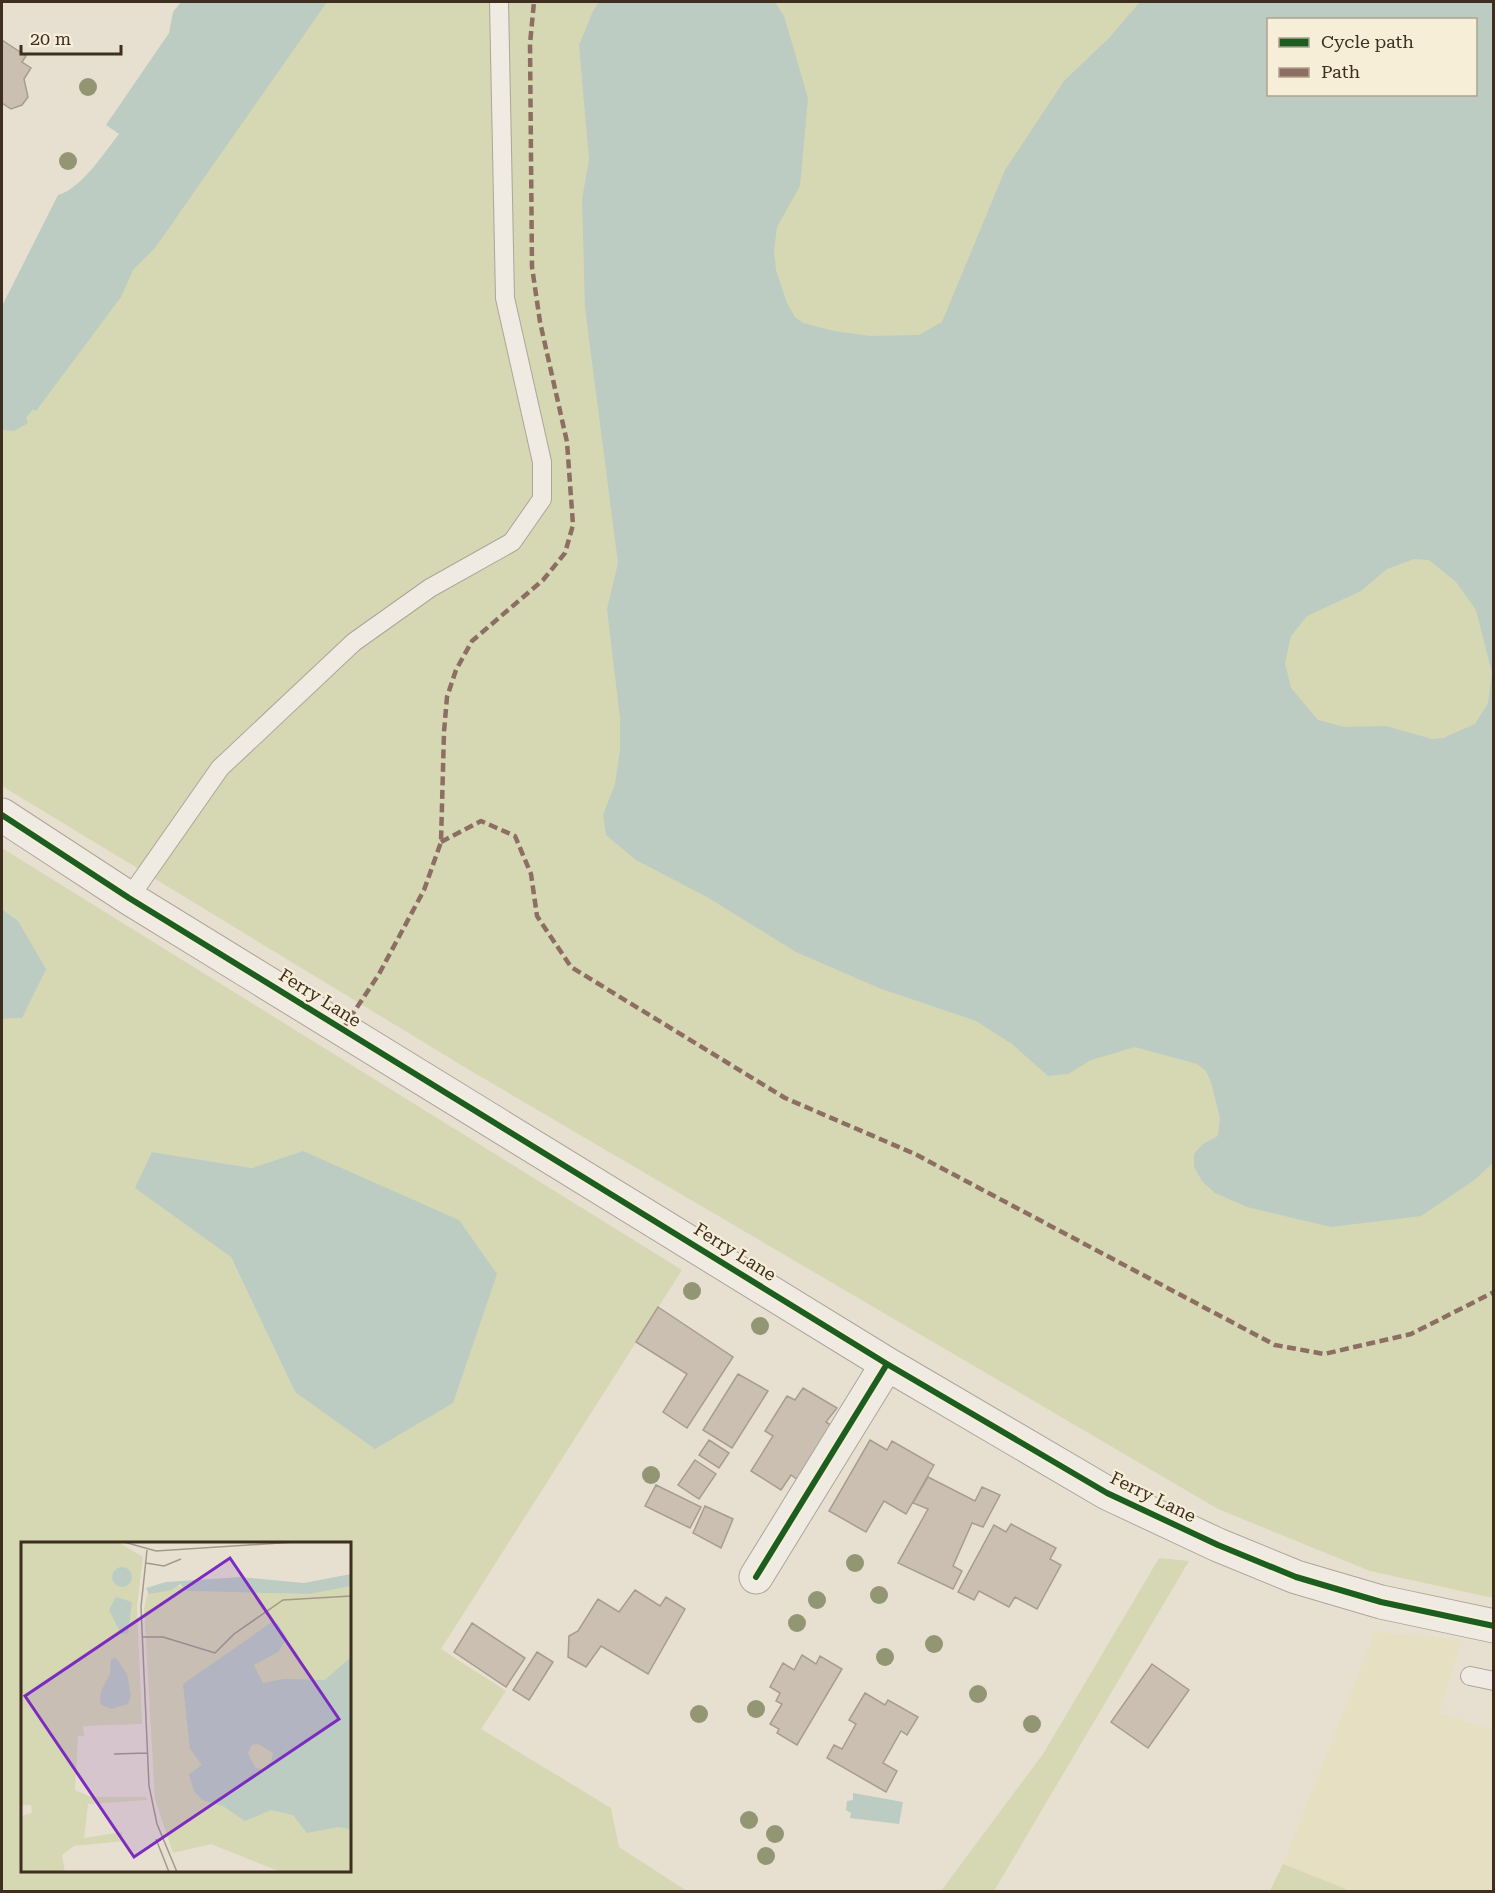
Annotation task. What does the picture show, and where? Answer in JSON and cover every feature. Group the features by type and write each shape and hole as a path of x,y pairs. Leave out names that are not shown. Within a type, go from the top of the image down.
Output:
{"street":[{"name":"Ferry Lane","path":"2,815 129,898 887,1364 1107,1493 1218,1545 1296,1577 1360,1596 1494,1626"},
{"path":"756,1577 887,1364"}],"lane":[{"path":"129,898 220,768 354,642 430,588 512,542 542,499 542,462 506,298 499,2"},
{"path":"1470,1676 1494,1681"}],"shaded area":[{"path":"181,2 327,2 155,248 133,270 121,297 36,411 33,409 26,418 28,423 14,431 2,430 2,306 58,195 75,186 83,178 119,134 106,125 169,33 173,12"},
{"path":"599,2 775,2 784,16 808,98 800,186 777,227 774,250 776,270 787,303 795,317 803,323 834,331 870,336 919,335 942,322 1005,170 1064,81 1109,38 1140,2 1493,2 1494,1162 1473,1181 1421,1216 1331,1227 1247,1207 1215,1193 1202,1181 1194,1167 1194,1154 1203,1144 1218,1136 1220,1118 1211,1082 1206,1071 1197,1064 1135,1047 1091,1060 1068,1074 1048,1076 1012,1044 976,1021 879,988 796,952 707,897 636,860 606,835 603,815 615,784 620,750 620,718 607,609 618,563 585,308 582,199 589,160 579,45","holes":["1414,559 1429,560 1456,582 1476,610 1492,673 1488,703 1475,724 1443,738 1432,739 1386,726 1345,727 1318,720 1291,688 1285,663 1291,636 1307,616 1361,591 1387,569"]},
{"path":"2,909 18,921 46,969 22,1018 2,1019"},
{"path":"303,1151 459,1220 497,1274 453,1403 375,1449 295,1392 231,1257 135,1188 152,1152 252,1168"},
{"path":"1375,1632 1462,1639 1439,1713 1493,1729 1493,1891 1346,1891 1347,1889 1283,1864"},
{"path":"853,1793 903,1802 899,1824 850,1818 851,1813 846,1810 847,1801 853,1800"}],"green space":[{"path":"326,2 1493,2 1493,1598 1370,1571 1218,1509 471,1071 2,786 2,421"},
{"path":"2,848 682,1270 441,1649 506,1691 481,1729 611,1808 619,1847 687,1891 2,1891 2,1019 22,1018 18,921 2,909","holes":["303,1151 295,1392 231,1257 152,1152 252,1168"]},
{"path":"1159,1558 1189,1561 994,1891 941,1891 1043,1754"},
{"path":"1283,1864 1346,1889 1345,1892 1270,1891"}],"building":[{"path":"2,40 26,56 22,62 31,68 24,79 28,97 22,105 11,109 2,103"},
{"path":"658,1307 733,1357 687,1428 663,1412 687,1374 636,1342"},
{"path":"738,1374 768,1391 732,1448 703,1430"},
{"path":"803,1388 837,1408 826,1422 834,1427 798,1480 791,1475 781,1490 751,1471 773,1436 765,1431 787,1396 795,1400"},
{"path":"709,1440 729,1453 719,1468 699,1455"},
{"path":"870,1440 887,1450 892,1441 934,1465 906,1514 884,1501 866,1532 829,1511"},
{"path":"695,1460 716,1474 699,1499 678,1485"},
{"path":"928,1477 975,1501 982,1487 1000,1495 983,1527 972,1523 953,1566 962,1571 953,1589 898,1563 928,1509 913,1503"},
{"path":"656,1485 701,1507 690,1528 645,1506"},
{"path":"705,1506 733,1519 721,1548 693,1533"},
{"path":"1011,1524 1056,1548 1050,1559 1061,1565 1037,1609 1015,1597 1009,1607 979,1591 974,1600 958,1592 994,1525 1006,1532"},
{"path":"635,1590 660,1606 666,1597 685,1609 648,1674 601,1646 586,1667 568,1657 569,1636 578,1631 598,1599 619,1612"},
{"path":"472,1623 525,1658 506,1687 454,1652"},
{"path":"537,1652 553,1662 529,1700 513,1690"},
{"path":"802,1655 816,1664 820,1656 842,1669 797,1745 777,1733 779,1729 770,1724 782,1704 776,1701 780,1693 770,1687 783,1663 794,1670"},
{"path":"1152,1664 1189,1690 1148,1748 1111,1722"},
{"path":"865,1693 885,1705 888,1700 918,1717 907,1735 901,1731 883,1763 897,1771 886,1792 827,1758 834,1745 842,1749 856,1724 849,1720"}],"marked path":[{"path":"342,1030 379,974 424,890 441,842 447,697 456,670 472,641 543,580 565,553 573,525 567,442 540,322 532,267 530,44 534,2"},
{"path":"441,842 481,821 515,836 531,874 537,916 571,967 785,1098 915,1154 1275,1345 1324,1354 1411,1334 1494,1292"}],"cycle path":[{"path":"2,815 129,898 887,1364 1107,1493 1218,1545 1296,1577 1381,1602 1494,1626"},
{"path":"756,1577 887,1364"}]}
